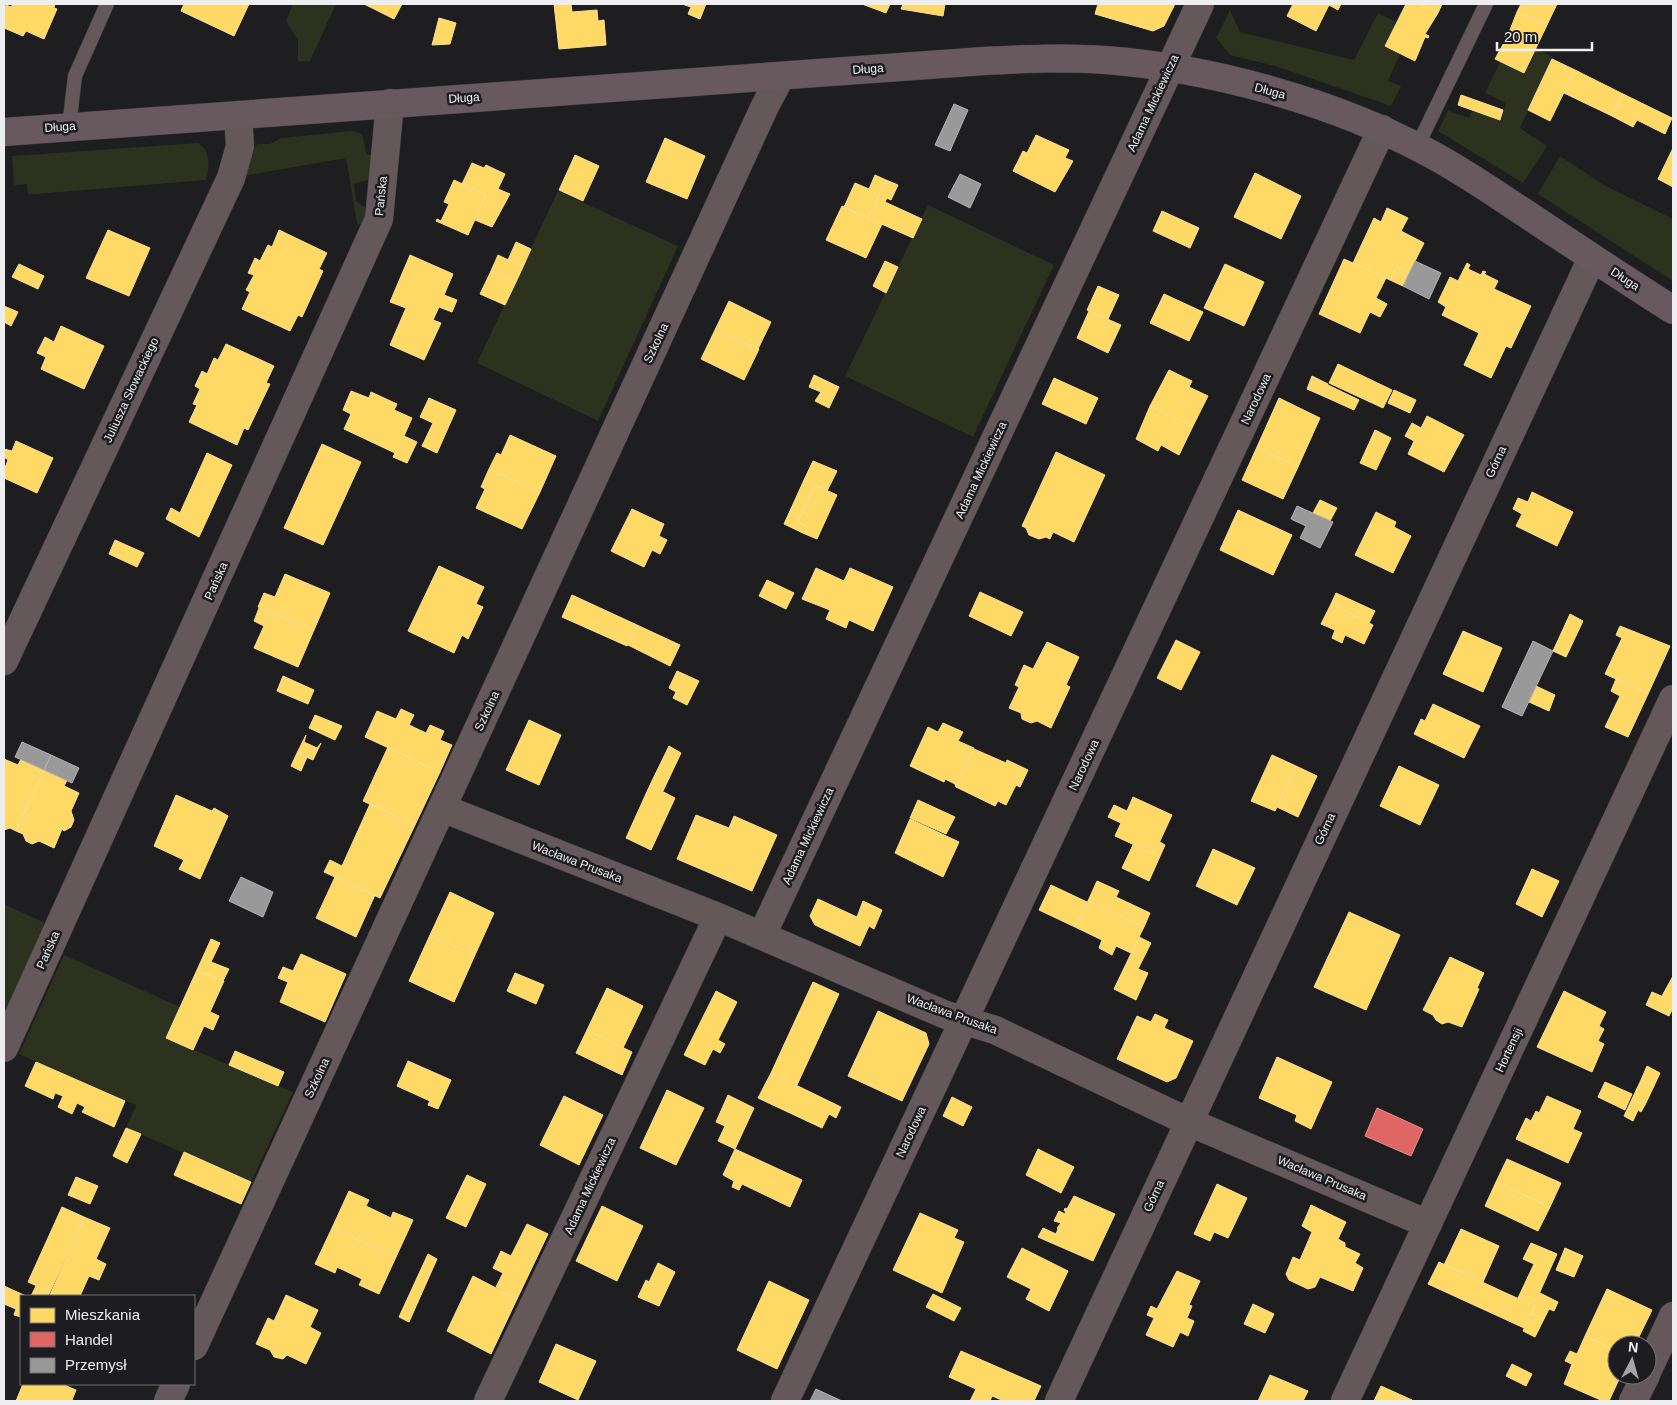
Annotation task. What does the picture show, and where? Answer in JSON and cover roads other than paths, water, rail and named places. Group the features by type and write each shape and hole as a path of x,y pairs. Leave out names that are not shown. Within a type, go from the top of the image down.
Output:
{"street":[{"name":"Adama Mickiewicza","path":"762,935 1200,4"},
{"name":"Długa","path":"4,132 1042,58 1104,60 1169,67 1237,82 1292,97 1382,129 1473,179 1673,310"},
{"name":"Szkolna","path":"195,1344 761,115 781,76"},
{"name":"Pańska","path":"4,1048 379,218 390,103"},
{"name":"Juliusza Słowackiego","path":"4,661 231,178 240,146 238,115"},
{"name":"Narodowa","path":"785,1401 1382,129"},
{"name":"Górna","path":"1059,1401 1592,258"},
{"name":"Hortensji","path":"1345,1401 1673,699"},
{"name":"Wacława Prusaka","path":"442,808 762,935 946,1015 995,1030 1189,1122 1428,1224"},
{"name":"Adama Mickiewicza","path":"488,1401 718,917"},
{"path":"1657,1350 1673,1316"},
{"path":"168,1401 176,1385"},
{"path":"1633,1401 1641,1385"}],"lane":[{"path":"69,127 75,76 107,4"},
{"path":"1417,147 1486,4"}]}
